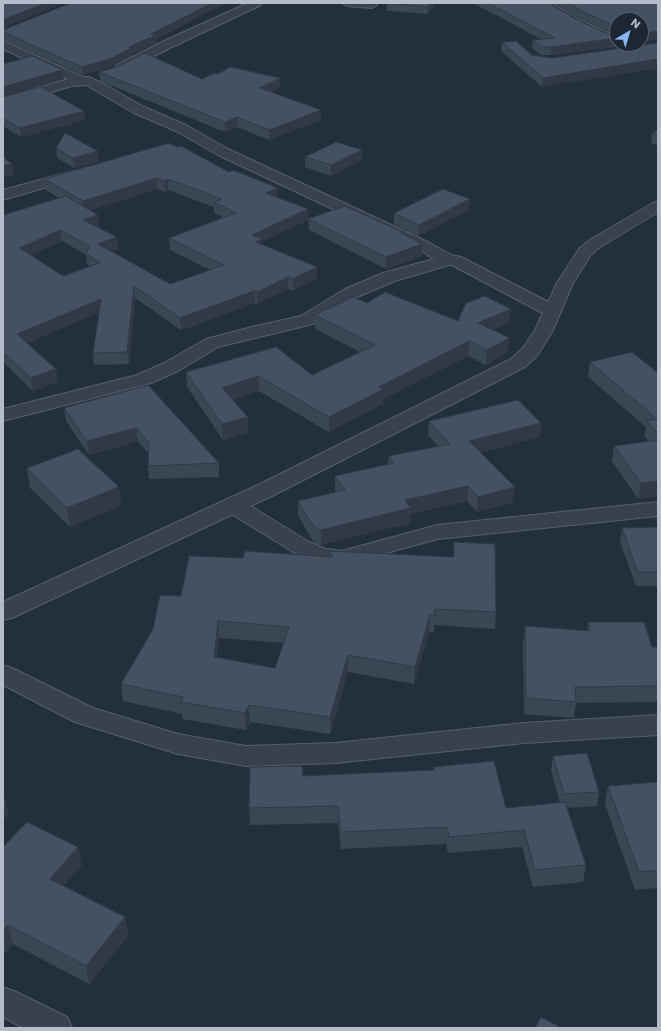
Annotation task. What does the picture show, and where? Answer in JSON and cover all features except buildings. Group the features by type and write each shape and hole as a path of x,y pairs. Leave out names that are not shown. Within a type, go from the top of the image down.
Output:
{"street":[{"path":"3,102 71,82 82,81 105,74 257,3"},
{"path":"347,3 372,5"},
{"path":"543,3 609,39"},
{"path":"3,45 82,81 98,86 139,110 181,128 255,168 424,246 448,260"},
{"path":"184,143 199,139"},
{"path":"3,194 85,171"},
{"path":"3,612 233,505 518,364 530,352 544,330 565,283 584,252 594,244 658,206"},
{"path":"3,415 144,379 171,367 212,343 252,332 286,326 307,320 351,293 389,277 448,260 455,260 552,311"},
{"path":"233,505 301,547 322,556 342,558 437,532 658,509"},
{"path":"3,674 84,715 178,744 246,756 335,753 524,733 658,724"},
{"path":"3,1000 55,1028"}]}
